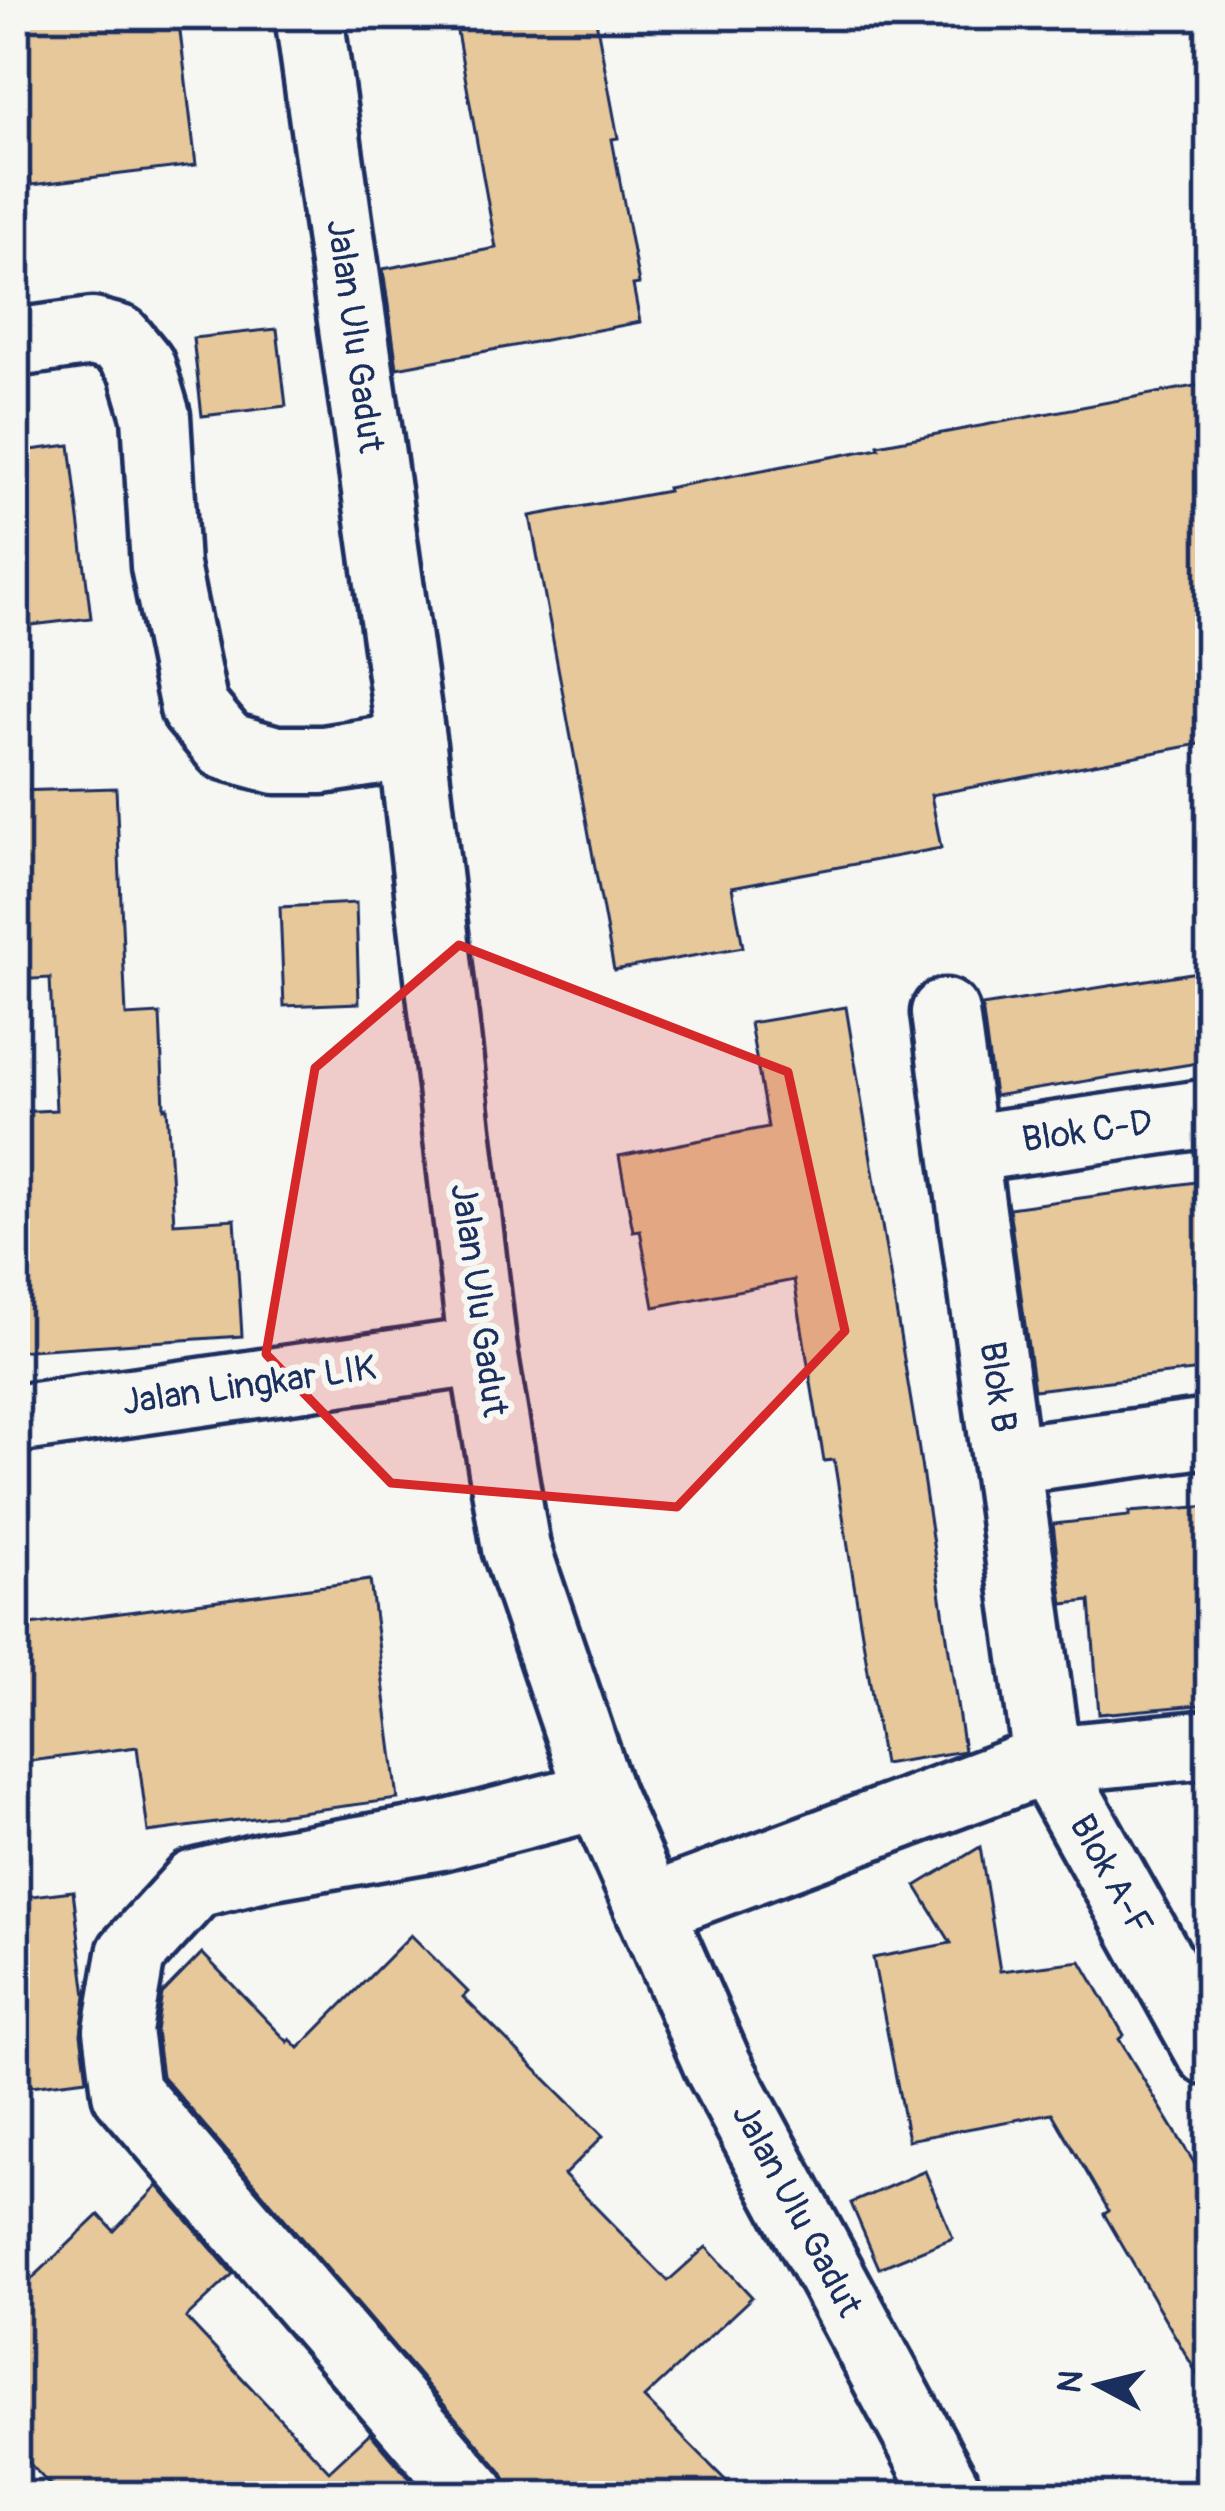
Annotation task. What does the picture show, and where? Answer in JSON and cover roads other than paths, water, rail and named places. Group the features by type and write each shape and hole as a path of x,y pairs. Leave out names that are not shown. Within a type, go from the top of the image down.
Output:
{"street":[{"name":"Jalan Ulu Gadut","path":"309,15 412,746 483,1352 516,1548 600,1795 718,2066 950,2496"},
{"path":"15,343 92,332 119,339 141,366 156,416 165,566 194,708 226,746 276,760 323,760 412,746"},
{"name":"Blok B","path":"945,1013 1047,1760"},
{"name":"Blok C-D","path":"964,1148 1210,1113"},
{"name":"Jalan Lingkar LIK","path":"15,1418 483,1352"},
{"path":"1008,1460 1210,1433"},
{"path":"651,1908 1047,1760 1210,1744"},
{"name":"Blok A-F","path":"1047,1760 1210,2052"},
{"path":"475,2496 126,2092 118,2030 131,1954 195,1884 266,1865 441,1836 600,1795"}]}
